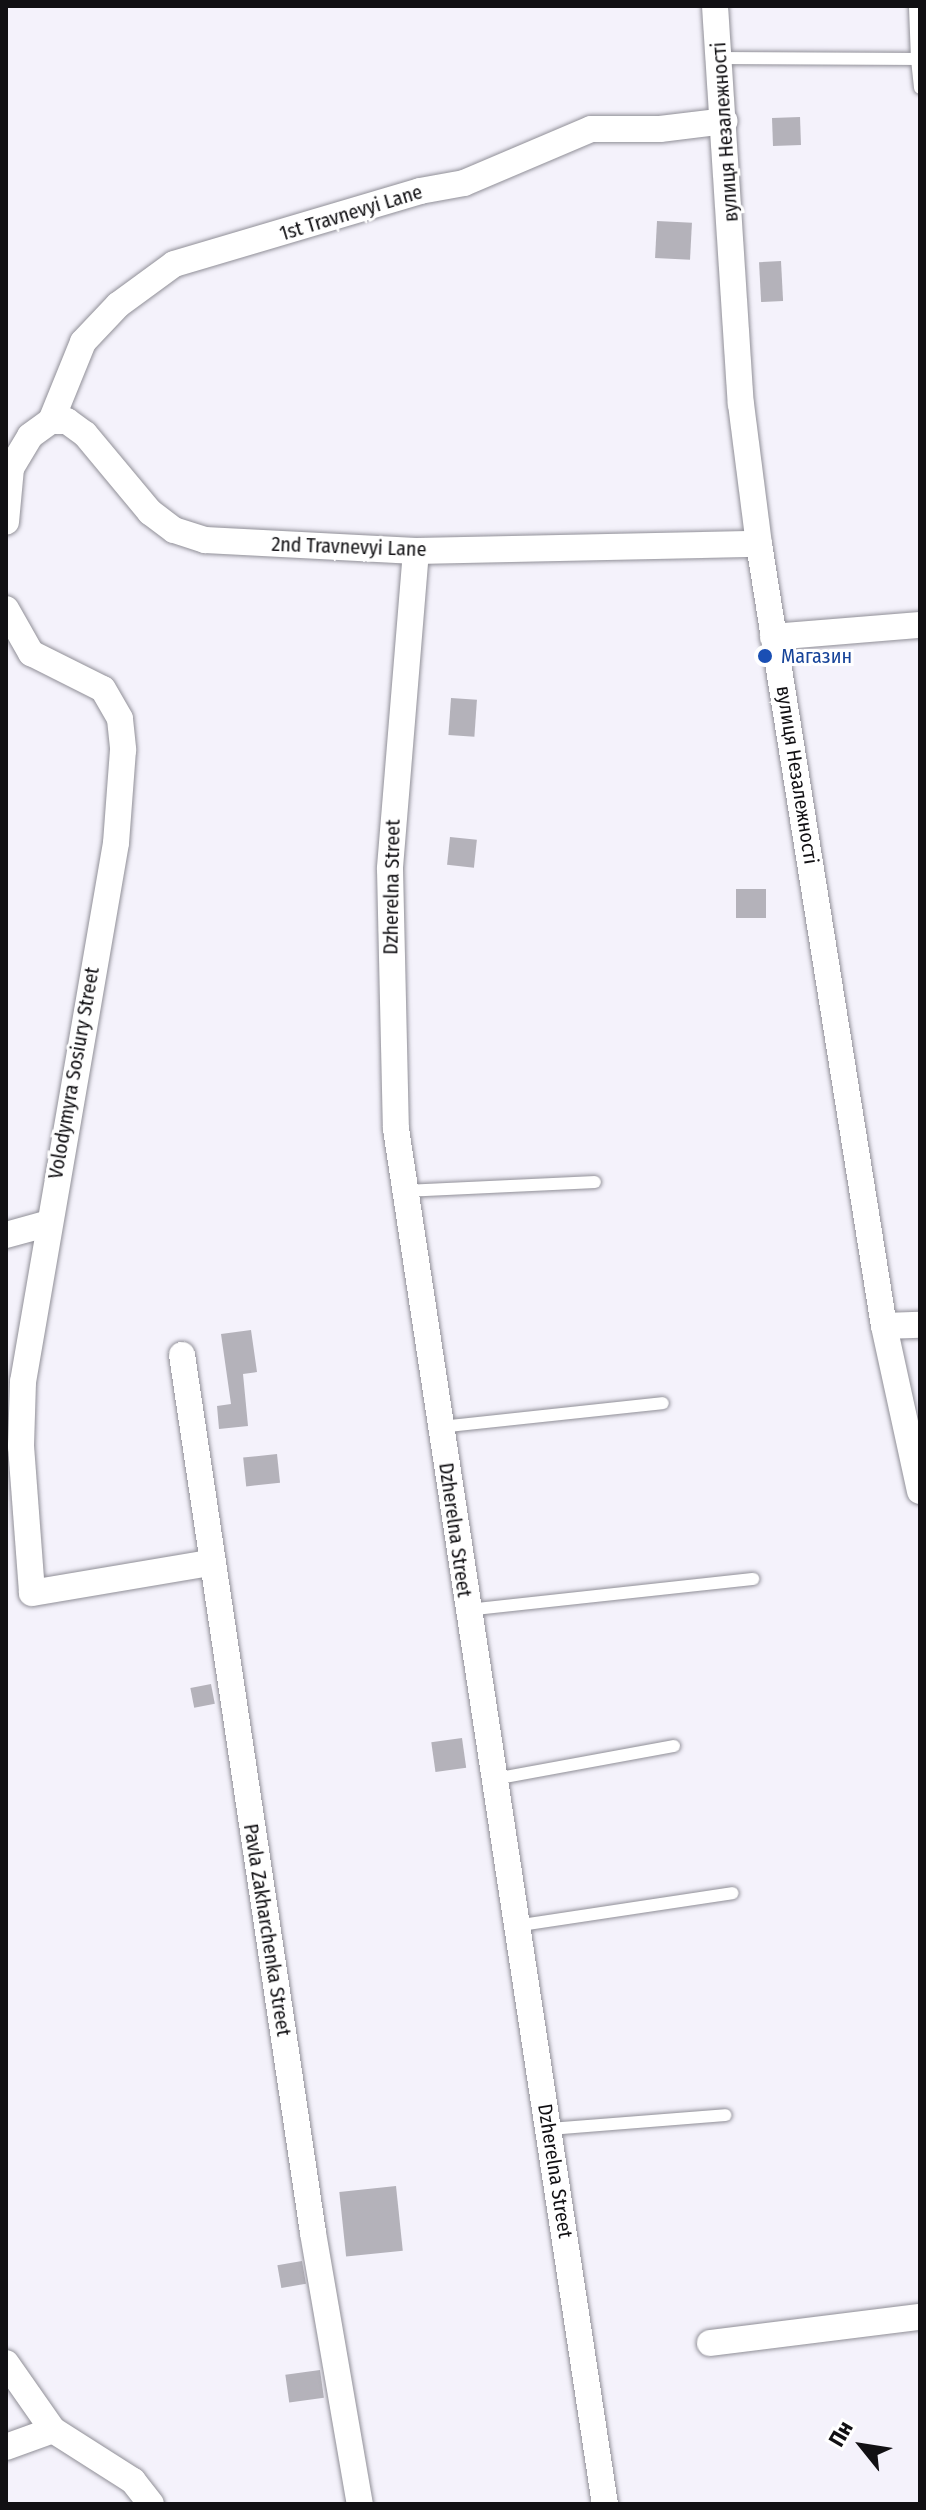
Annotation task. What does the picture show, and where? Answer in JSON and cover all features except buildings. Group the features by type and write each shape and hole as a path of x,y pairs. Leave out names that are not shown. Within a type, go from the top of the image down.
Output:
{"street":[{"name":"вулиця Незалежності","path":"715,6 725,121 741,404 759,544 884,1326 920,1491"},
{"name":"1st Travnevyi Lane","path":"51,421 83,342 118,305 174,264 420,191 464,183 591,129 660,129 725,121"},
{"path":"6,522 9,468 30,436 51,421"},
{"name":"2nd Travnevyi Lane","path":"51,421 67,421 85,434 130,493 174,530 205,540 416,551 759,544"},
{"name":"Dzherelna Street","path":"416,551 390,869 391,1015 405,1191 491,1779 549,2129 605,2504"},
{"name":"Volodymyra Sosiury Street","path":"6,609 31,653 103,689 120,719 123,750 116,843 46,1224 23,1382 21,1446 32,1593 210,1563"},
{"path":"773,637 920,625"},
{"path":"6,1235 46,1224"},
{"path":"884,1326 920,1325"},
{"name":"Pavla Zakharchenka Street","path":"182,1355 210,1563 313,2233 360,2504"},
{"path":"710,2343 920,2317"},
{"path":"6,2363 53,2430 133,2481 151,2504"},
{"path":"6,2447 53,2430"}],"lane":[{"path":"915,6 920,88"},
{"path":"720,58 917,59"},
{"path":"405,1191 595,1182"},
{"path":"440,1427 663,1403"},
{"path":"467,1610 753,1579"},
{"path":"491,1779 674,1746"},
{"path":"515,1926 733,1893"},
{"path":"549,2129 725,2115"}],"place":[{"name":"Магазин","path":"765,656"}]}
